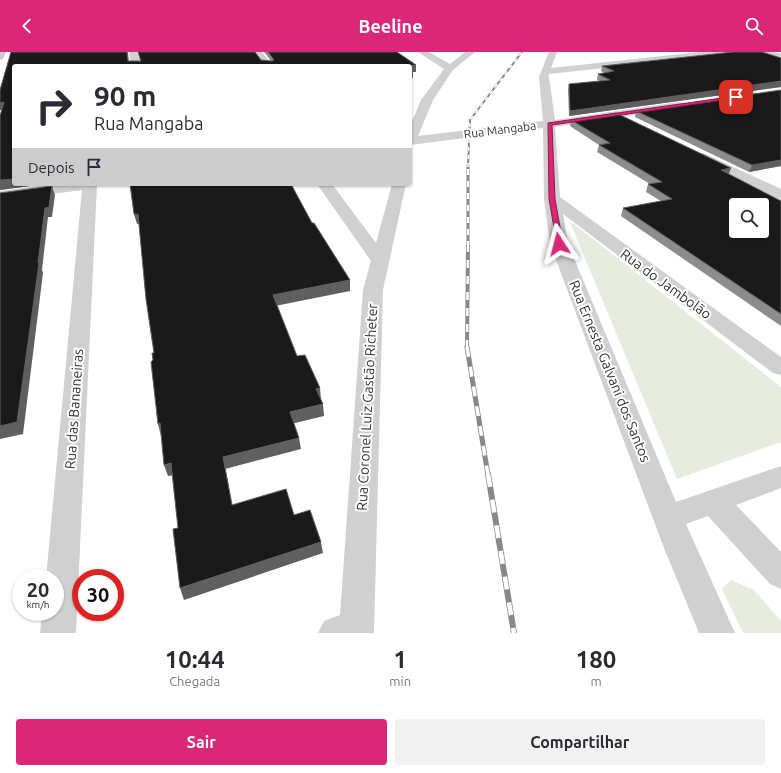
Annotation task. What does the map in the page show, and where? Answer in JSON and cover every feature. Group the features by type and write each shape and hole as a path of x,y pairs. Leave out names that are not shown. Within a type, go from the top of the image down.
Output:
{"street":[{"path":"0,57 2,52"},
{"path":"133,52 136,64"},
{"path":"257,52 266,64"},
{"path":"422,52 450,68"},
{"path":"412,136 427,100 450,68 471,52"},
{"path":"549,62 724,52"},
{"path":"764,52 781,57"},
{"name":"Rua Ernesta Galvani dos Santos","path":"549,62 549,124 552,199 559,244 668,518 717,633"},
{"name":"Rua Mangaba","path":"412,141 549,124 691,103"},
{"path":"616,114 637,124"},
{"path":"692,151 781,196"},
{"path":"0,196 75,186"},
{"name":"Rua das Bananeiras","path":"58,633 90,186"},
{"path":"325,186 381,262"},
{"name":"Rua Coronel Luiz Gastão Richeter","path":"349,631 374,290 399,186"},
{"name":"Rua do Jambolão","path":"552,199 781,368"},
{"path":"668,518 781,477"},
{"path":"713,501 781,574"}],"shaded area":[{"path":"569,220 781,387 781,442 677,479"},
{"path":"731,580 754,590 781,621 781,633 743,633 722,589"}],"building":[{"path":"11,52 127,52 128,61 141,61 138,52 255,52 261,60 272,61 274,60 268,52 397,52 416,65 12,64 12,179 0,180 0,116 4,102 0,103 0,90"},
{"path":"733,52 762,52 781,58 781,81 570,111 569,84 610,80 598,74 614,71 602,66"},
{"path":"781,90 781,160 752,165 636,111"},
{"path":"616,113 731,168 721,170 781,201 781,314 623,208 672,199 648,184 662,182 599,145 610,143 571,120"},
{"path":"52,186 49,207 45,208 17,422 0,426 0,193"},
{"path":"130,186 292,186 312,223 314,223 350,280 273,295 297,356 305,355 320,388 316,389 323,404 290,412 299,438 223,457 232,505 286,489 294,515 310,510 321,542 180,588 173,529 178,528 171,463 164,465 160,423 158,424 151,362 153,360 152,353 154,353 146,299 138,214 134,214"}],"railway":[{"path":"468,167 470,120 522,52"},
{"path":"468,167 468,246"},
{"path":"467,347 468,246"},
{"path":"467,347 488,475"},
{"path":"488,474 514,633"}],"route":[{"path":"559,244 552,199 549,124 736,97"}]}
